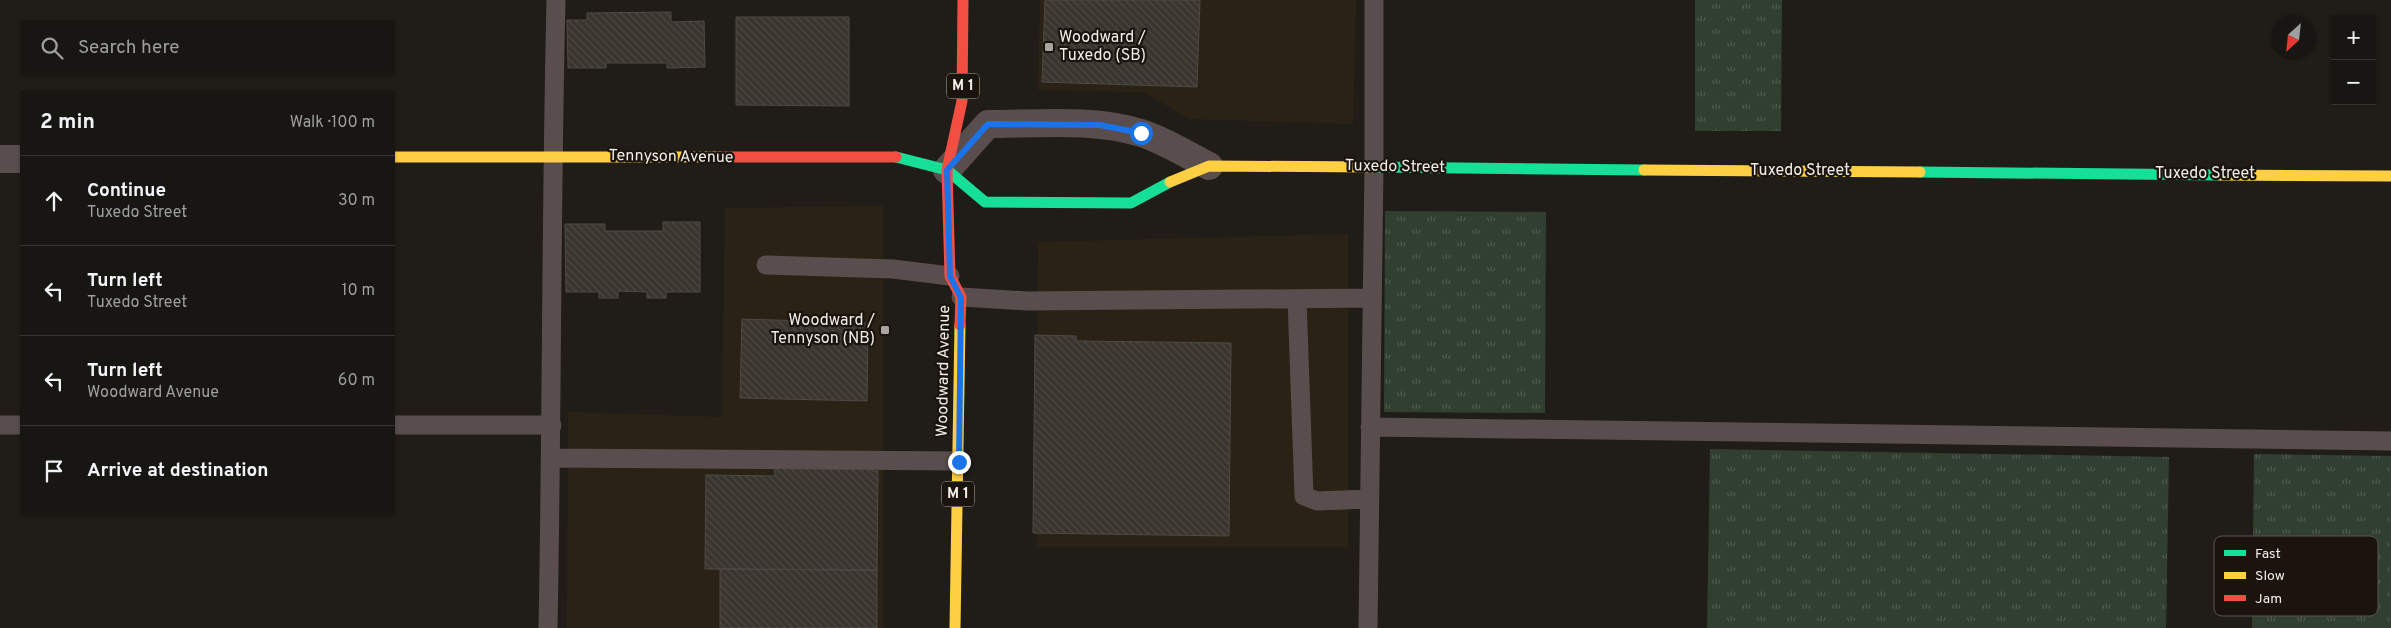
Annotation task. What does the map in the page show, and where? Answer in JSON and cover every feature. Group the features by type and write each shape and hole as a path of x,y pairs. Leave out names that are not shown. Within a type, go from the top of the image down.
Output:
{"street":[{"name":"Woodward Avenue","path":"955,628 961,298 950,276 947,170 962,101 963,0"},
{"name":"Tuxedo Street","path":"1210,166 1141,133 1100,125 988,124 947,170 985,202 1029,201 1109,204 1131,203 1183,175 1210,166 2391,176"},
{"name":"Tennyson Avenue","path":"395,157 895,157 947,170"},
{"path":"0,159 20,159"}],"lane":[{"path":"548,628 552,425 552,156 556,0"},
{"path":"1368,628 1374,167 1374,0"},
{"path":"766,265 893,269 950,276"},
{"path":"961,298 1028,301 1372,298"},
{"path":"1296,299 1304,496 1317,501 1369,499"},
{"path":"0,425 20,425"},
{"path":"395,425 552,425"},
{"path":"1370,427 2391,441"},
{"path":"551,458 959,462"}],"shaded area":[{"path":"1040,0 1356,0 1353,124 1189,119 1144,92 1038,90"},
{"path":"883,206 883,628 567,628 568,412 722,417 725,208"},
{"path":"1348,234 1348,547 1037,547 1038,242"}],"green space":[{"path":"1695,0 1782,0 1781,131 1695,131"},
{"path":"1385,211 1546,212 1545,413 1384,412"},
{"path":"1710,449 2169,457 2166,628 1707,628"},
{"path":"2254,454 2391,456 2391,628 2252,628 2252,616 2378,616 2378,536 2253,536"}],"building":[{"path":"1045,0 1200,0 1197,87 1042,82"},
{"path":"671,12 671,22 704,21 705,67 667,68 667,63 606,63 606,68 568,68 567,20 587,20 587,13"},
{"path":"736,17 849,17 849,106 736,105"},
{"path":"663,222 700,222 700,292 666,292 666,298 647,298 647,292 618,291 618,298 599,298 599,292 566,292 565,224 605,224 605,231 663,231"},
{"path":"742,319 868,323 867,401 740,398"},
{"path":"1035,335 1076,336 1076,341 1231,343 1229,536 1033,533"},
{"path":"774,467 872,467 872,471 878,471 877,570 705,569 706,475 775,476"},
{"path":"720,569 877,570 877,628 720,628"}],"traffic: fast":[{"path":"896,157 947,170 985,202 1131,203 1170,182"},
{"path":"1373,167 1644,170"},
{"path":"1920,172 2219,175"}],"traffic: slow":[{"path":"395,157 719,157"},
{"path":"1170,182 1209,166 1373,167"},
{"path":"1644,170 1920,172"},
{"path":"2219,175 2391,176"},
{"path":"955,628 960,325"}],"traffic: jam":[{"path":"960,325 961,297 950,276 947,170 962,101 963,0"},
{"path":"719,157 896,157"}],"place":[{"name":"Woodward / Tuxedo (SB)","path":"1049,47"},
{"name":"Woodward / Tennyson (NB)","path":"885,330"}],"route":[{"path":"959,462 961,298 950,276 947,170 988,124 1100,125 1141,133"}]}
